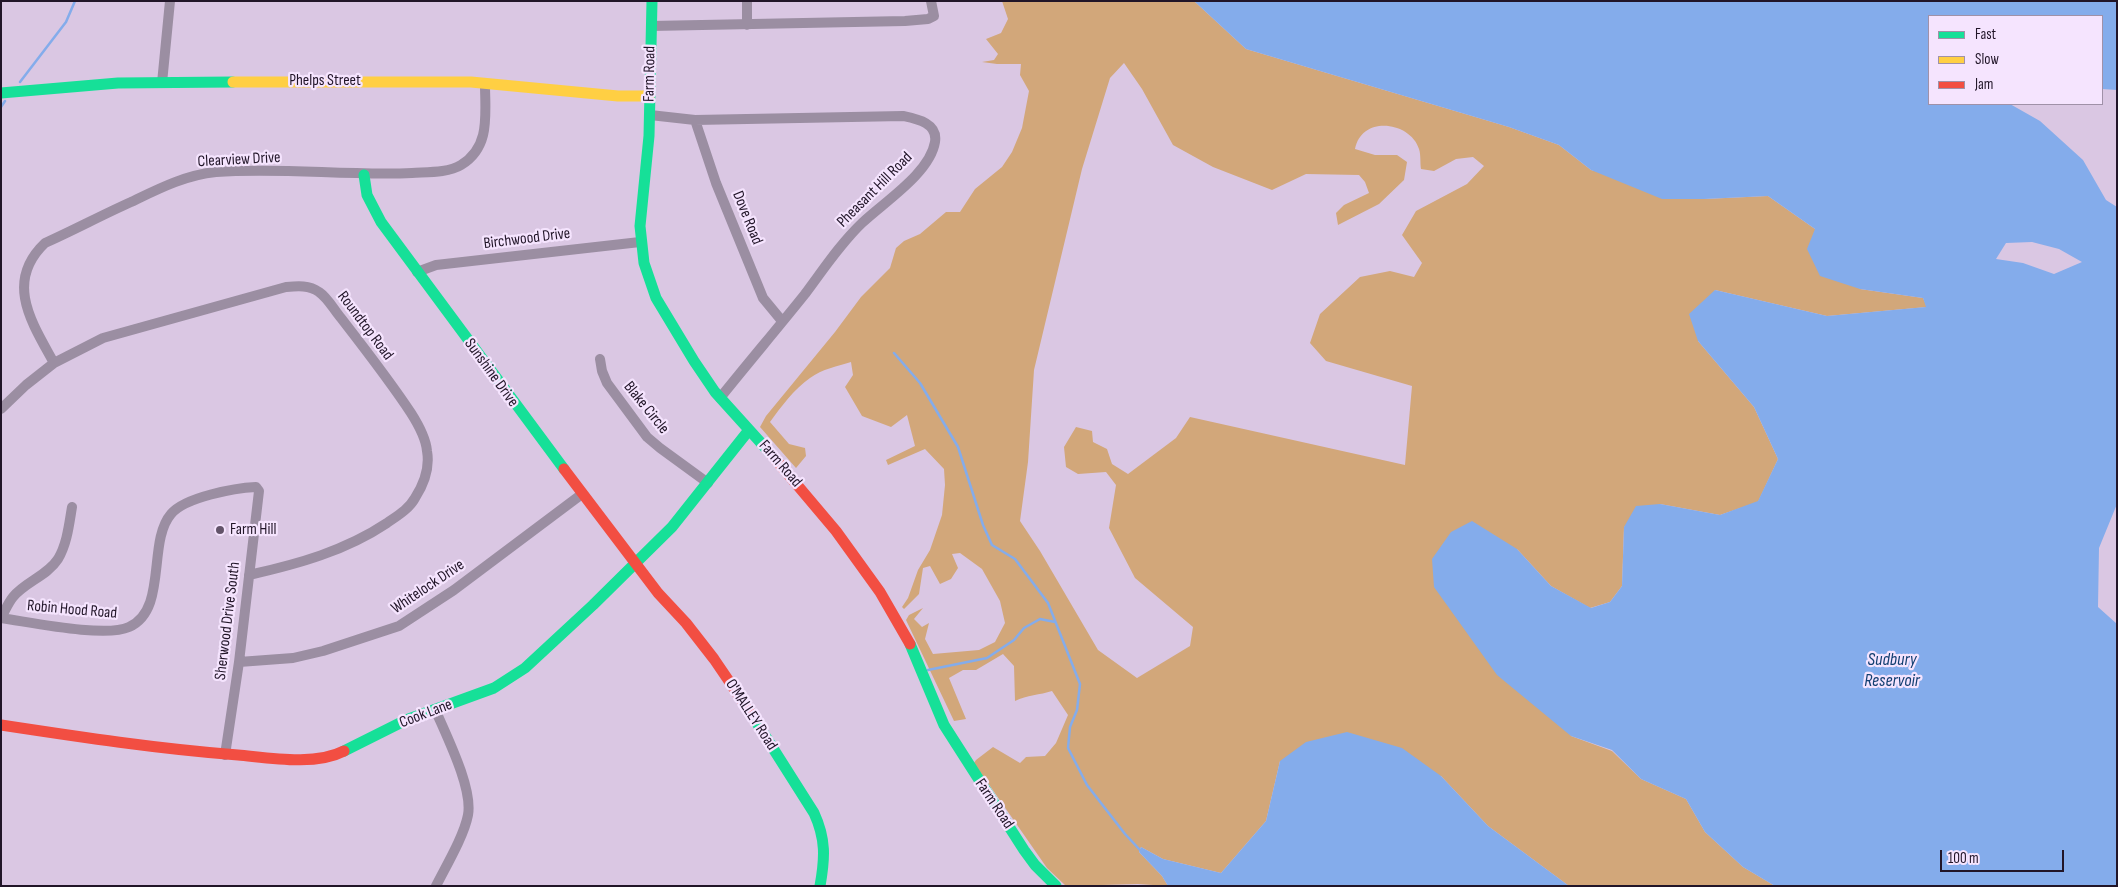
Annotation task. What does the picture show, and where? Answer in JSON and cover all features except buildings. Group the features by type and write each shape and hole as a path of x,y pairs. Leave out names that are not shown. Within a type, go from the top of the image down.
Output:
{"street":[{"path":"162,83 170,1"},
{"name":"Farm Road","path":"652,1 650,115 640,242 647,272 656,298 689,354 720,398 766,446 836,531 880,592 908,640 944,725 1024,850 1035,865 1056,886"},
{"path":"747,1 747,25"},
{"path":"651,26 905,22 928,19 934,16 931,1"},
{"name":"Phelps Street","path":"1,93 109,84 341,81 485,84 618,96 649,96"},
{"name":"Clearview Drive","path":"54,364 28,310 23,287 26,270 33,255 46,243 166,185 193,176 215,172 364,174 437,172 459,167 473,156 482,141 485,119 485,84"},
{"name":"Pheasant Hill Road","path":"650,115 695,120 904,116 922,120 931,126 935,140 932,150 922,167 895,195 862,223 841,247 720,398"},
{"name":"Dove Road","path":"695,120 716,183 763,298 782,321"},
{"name":"Sunshine Drive","path":"364,174 364,184 370,205 417,272 634,563"},
{"name":"Birchwood Drive","path":"417,272 435,265 640,242"},
{"name":"Roundtop Road","path":"1,409 26,385 54,364 103,338 286,287 308,286 320,292 411,413 421,431 427,450 427,468 422,485 414,501 399,515 372,533 335,551 310,560 249,575"},
{"name":"Blake Circle","path":"600,359 607,383 647,437 708,483"},
{"name":"Cook Lane","path":"1,725 156,748 285,759 322,758 349,750 406,720 494,688 510,679 539,656 672,527 749,430"},
{"name":"Robin Hood Road","path":"1,618 87,629 116,631 130,627 142,617 150,603 164,524 172,512 190,502 237,488 256,487 259,491"},
{"name":"Sherwood Drive South","path":"225,754 239,662 259,491"},
{"name":"Whitelock Drive","path":"239,662 293,658 323,651 399,626 454,590 582,494"},
{"path":"1,618 13,596 46,572 57,561 68,531 72,507"},
{"name":"O'MALLEY Road","path":"634,563 658,593 686,623 714,659 814,813 821,828 825,850 820,886"},
{"path":"435,709 458,763 469,804 466,824 436,886"}],"shaded area":[{"path":"1002,1 1194,1 1246,49 1509,127 1559,145 1591,170 1704,199 1768,196 1815,229 1860,289 1923,298 1927,307 1827,316 1715,290 1698,341 1754,407 1778,459 1758,502 1720,515 1660,504 1624,527 1622,586 1610,602 1590,608 1551,586 1517,549 1571,736 1612,751 1641,779 1686,799 1705,832 1743,867 1775,886 1569,886 1488,826 1441,776 1280,761 1266,821 1221,873 1163,859 1141,847 1139,852 1162,876 1168,886 1138,884 1066,886 1047,868 974,763 993,747 1020,763 1026,757 1045,756 1056,743 1068,715 1052,691 1024,697 1015,701 1014,666 1003,654 976,670 963,670 949,678 966,719 954,721 906,620 909,615 923,608 914,619 922,627 929,623 925,639 933,654 979,650 995,642 1005,623 1000,601 982,569 960,553 952,554 958,568 951,579 940,584 930,566 923,568 919,594 904,609 902,607 908,598 918,570 930,550 942,515 945,485 944,469 925,449 888,465 886,460 915,446 907,415 891,427 862,416 845,387 853,375 851,362 825,370 804,382 783,404 770,422 789,444 805,448 806,456 796,468 760,427 766,416 835,332 861,297 890,268 896,248 904,241 920,234 946,212 960,212 975,189 1002,167 1012,152 1022,128 1029,91 1020,75 1021,64 982,62 994,60 998,54 986,39 1001,33 1008,19","holes":["1124,63 1142,89 1173,145 1213,167 1272,190 1306,174 1359,175 1365,182 1369,193 1344,205 1336,213 1338,225 1379,204 1404,180 1407,162 1397,155 1375,155 1355,149 1359,138 1367,130 1376,126 1397,128 1407,133 1414,140 1420,151 1421,169 1434,171 1456,159 1473,157 1484,166 1467,184 1416,211 1402,235 1422,263 1414,277 1390,271 1360,277 1320,314 1310,343 1326,361 1412,386 1405,465 1190,417 1176,438 1128,474 1112,464 1107,449 1093,442 1092,431 1076,427 1064,447 1066,467 1078,474 1106,472 1116,485 1109,528 1135,578 1193,627 1190,646 1137,678 1098,650 1040,551 1020,521 1028,462 1034,370 1082,169 1110,78"]}],"water":[{"name":"Sudbury Reservoir","path":"1194,1 2117,1 2117,90 2103,89 2103,15 1928,15 1928,105 2012,105 2040,121 2083,160 2106,200 2117,207 2117,504 2099,548 2098,607 2117,624 2117,886 1775,886 1743,867 1705,832 1686,799 1641,779 1612,750 1571,736 1497,675 1434,587 1432,559 1451,532 1472,521 1517,549 1551,586 1591,608 1610,602 1622,586 1624,527 1636,506 1660,504 1720,515 1758,501 1778,459 1754,407 1698,341 1689,314 1715,290 1827,316 1926,307 1923,298 1860,289 1820,276 1807,249 1815,229 1768,196 1662,199 1591,170 1559,145 1509,127 1246,49","holes":["2032,242 2059,249 2082,262 2054,274 2023,263 1996,259 2006,243"]},
{"path":"1347,732 1402,748 1441,776 1488,826 1569,886 1168,886 1162,876 1139,852 1141,847 1163,859 1221,873 1266,821 1280,761 1306,742"}],"waterway":[{"path":"20,82 66,22 75,1"},
{"path":"1,107 5,101"},
{"path":"894,353 920,383 958,447 983,525 992,545 1015,559 1048,603 1080,684 1077,710 1070,727 1068,748 1087,785 1125,834 1140,850"},
{"path":"928,670 987,658 1014,640 1024,628 1040,619 1055,622"}],"traffic: fast":[{"path":"652,1 649,136 640,226 644,263 656,298 694,361 715,392 771,454"},
{"path":"1,93 118,83 233,82"},
{"path":"364,175 367,195 381,222 564,469"},
{"path":"344,751 406,720 494,688 525,668 593,605 672,527 749,430"},
{"path":"910,644 944,725 1024,850 1035,865 1056,886"},
{"path":"750,712 818,822 823,849 820,886"}],"traffic: slow":[{"path":"233,82 471,82 618,96 649,96"}],"traffic: jam":[{"path":"771,454 836,531 880,592 910,644"},
{"path":"564,469 658,593 686,623 714,659 750,712"},
{"path":"1,725 149,746 278,759 306,760 332,756 344,751"}],"place":[{"name":"Farm Hill","path":"220,530"}]}
